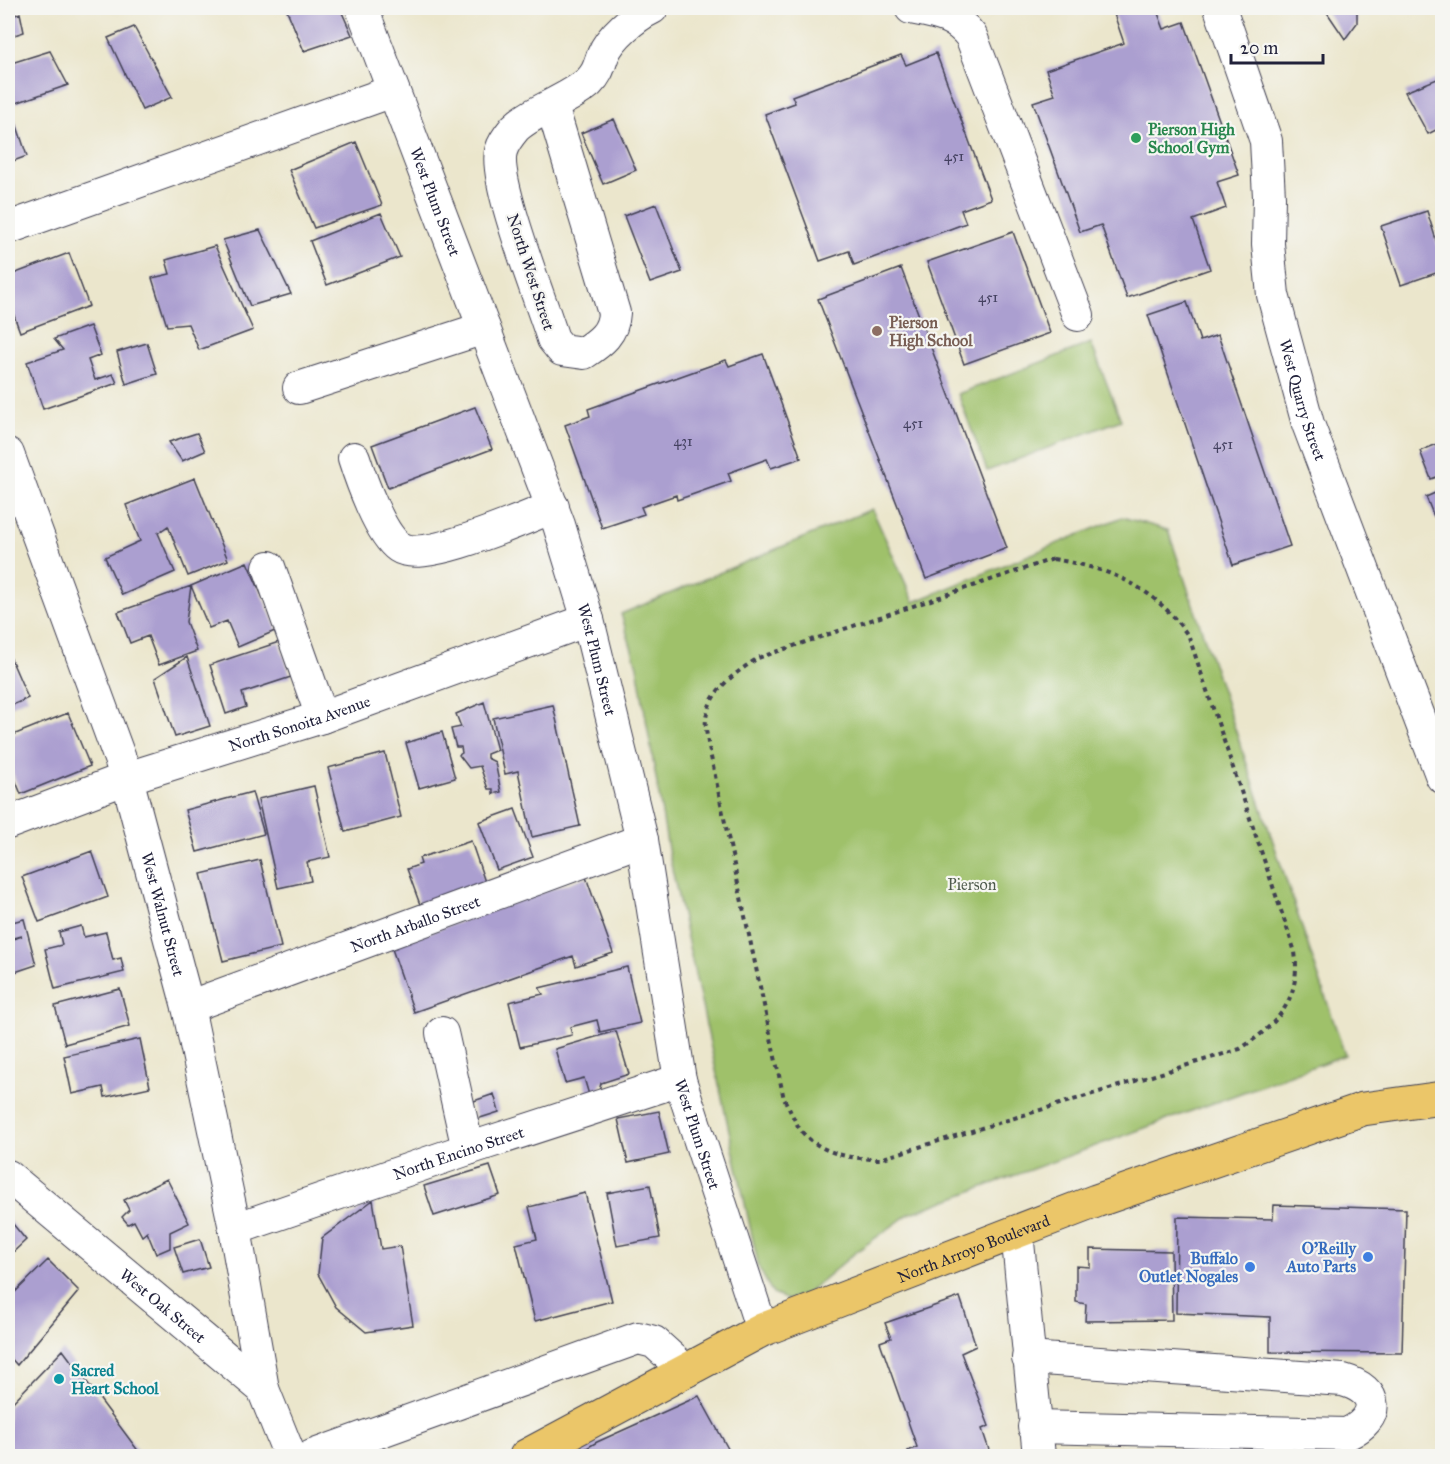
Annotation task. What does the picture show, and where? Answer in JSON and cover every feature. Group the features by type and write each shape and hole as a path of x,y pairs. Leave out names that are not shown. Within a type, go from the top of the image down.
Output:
{"main road":[{"name":"North Arroyo Boulevard","path":"526,1456 762,1330 1096,1201 1363,1109 1443,1098"}],"street":[{"name":"West Plum Street","path":"362,8 552,507 588,620 642,840 680,1080 762,1330"},
{"name":"North West Street","path":"552,106 614,313 613,325 608,335 584,352 562,350 554,339 507,199 501,174 501,152 516,127 587,83 599,71 604,53 618,36 632,21 651,8"},
{"path":"911,8 945,15 961,22 971,36 1078,315"},
{"name":"West Quarry Street","path":"1220,8 1266,141 1269,197 1268,244 1273,295 1308,424 1443,777"},
{"path":"8,228 393,91"},
{"path":"299,388 484,327"},
{"name":"West Walnut Street","path":"8,454 127,778 188,1007 235,1229 263,1389"},
{"path":"354,458 383,525 398,547 410,552 457,544 552,507"},
{"path":"268,567 322,717"},
{"name":"North Sonoita Avenue","path":"8,823 127,778 322,717 588,620"},
{"name":"North Arballo Street","path":"188,1007 642,840"},
{"path":"442,1033 468,1149"},
{"name":"North Encino Street","path":"235,1229 468,1149 680,1080"},
{"name":"West Oak Street","path":"8,1176 263,1389 290,1456"},
{"path":"1017,1232 1028,1358 1036,1442 1347,1434 1362,1427 1369,1420 1372,1408 1371,1400 1365,1391 1356,1383 1343,1380 1028,1358"},
{"path":"312,1456 639,1338 654,1342 686,1371"}],"path":[{"path":"1053,559 1111,572 1131,583 1155,599 1177,619 1189,637 1295,952 1298,971 1294,992 1276,1020 1259,1036 1240,1048 880,1160 852,1160 828,1151 802,1132 784,1099 713,766 706,719 713,699 731,676 758,658 1053,559"}],"green space":[{"path":"1091,343 1121,420 987,471 958,394"},
{"name":"Pierson","path":"872,509 914,602 1122,517 1168,530 1345,1055 909,1214 856,1252 806,1294 788,1300 773,1294 759,1268 669,855 637,666 621,614"}],"building":[{"path":"286,8 340,8 352,35 304,51"},
{"name":"Pierson High School Gym","path":"1131,8 1156,8 1164,29 1184,22 1239,175 1217,182 1226,208 1193,220 1210,269 1127,298 1101,225 1080,232 1033,102 1055,95 1046,70 1124,43 1114,14"},
{"path":"1324,8 1357,8 1357,23 1345,39"},
{"path":"20,13 24,32 8,37 8,18"},
{"path":"134,27 172,97 142,110 108,38"},
{"path":"50,51 68,85 10,105 27,156 8,163 8,64"},
{"path":"936,53 991,199 961,210 966,223 854,265 849,251 820,261 765,114 795,103 792,96 901,55 906,65"},
{"path":"1442,77 1442,127 1428,134 1405,92"},
{"path":"614,119 636,170 603,184 581,133"},
{"path":"356,142 382,205 314,228 289,170"},
{"path":"656,204 682,272 650,283 624,216"},
{"path":"1427,211 1442,259 1442,271 1401,285 1381,226"},
{"path":"381,213 400,257 327,285 310,241"},
{"path":"260,230 291,294 250,306 223,240"},
{"path":"1013,232 1050,333 964,364 927,262"},
{"path":"215,246 253,330 199,350 188,324 167,326 152,278 170,274 166,260"},
{"path":"69,253 89,306 20,332 8,299 8,276"},
{"path":"901,268 1007,548 926,579 818,299"},
{"path":"1187,302 1200,341 1218,335 1290,546 1233,565 1148,315"},
{"path":"90,326 101,355 88,360 95,380 113,374 117,383 43,409 27,362 63,350 54,339"},
{"path":"147,343 157,374 126,384 117,352"},
{"path":"763,354 801,458 771,468 767,459 728,473 731,481 677,500 676,495 641,507 644,514 602,528 565,425 590,416 588,409 726,360 729,366"},
{"path":"475,407 492,449 388,488 372,445"},
{"path":"197,433 205,451 182,461 169,442"},
{"path":"1442,442 1442,475 1431,479 1420,451"},
{"path":"195,478 228,560 188,576 168,526 158,533 175,572 122,595 105,557 140,541 126,505"},
{"path":"1442,490 1442,516 1435,519 1426,497"},
{"path":"247,562 277,630 238,647 227,621 209,628 191,586"},
{"path":"191,586 186,622 197,651 159,665 148,636 130,643 118,612"},
{"path":"279,642 291,677 242,693 246,707 226,714 210,665"},
{"path":"8,652 28,698 8,707"},
{"path":"187,657 210,726 175,737 155,678"},
{"path":"484,702 497,750 487,754 487,758 495,762 501,792 493,794 493,789 488,789 480,766 469,768 459,755 462,753 461,747 456,747 451,729 461,727 456,714"},
{"path":"553,705 580,826 532,837 518,771 505,774 493,718"},
{"path":"68,713 90,766 21,794 8,762 8,737"},
{"path":"442,732 455,778 419,788 406,743"},
{"path":"385,753 401,817 345,832 328,768"},
{"path":"314,786 330,857 307,862 311,881 278,888 258,799"},
{"path":"252,792 264,834 197,852 185,810"},
{"path":"515,809 533,857 497,870 479,822"},
{"path":"471,841 487,888 422,910 407,869 421,864 419,858"},
{"path":"92,851 108,897 39,922 22,877"},
{"path":"260,860 281,947 223,961 201,874"},
{"path":"586,877 613,953 576,966 573,956 414,1012 391,946"},
{"path":"24,919 36,965 12,973 8,965 8,941 22,936 8,939 8,923"},
{"path":"81,926 84,937 106,932 113,960 121,958 124,972 55,989 45,949 62,945 59,932"},
{"path":"627,967 640,1023 600,1032 597,1020 570,1027 572,1035 520,1047 509,1002 543,994 539,988"},
{"path":"120,989 130,1026 65,1044 55,1006"},
{"path":"616,1031 629,1074 601,1083 599,1091 589,1095 584,1078 565,1083 555,1049"},
{"path":"140,1039 150,1087 105,1097 103,1087 72,1094 64,1056"},
{"path":"494,1094 499,1112 477,1119 471,1102"},
{"path":"659,1111 669,1154 628,1163 618,1119"},
{"path":"490,1166 500,1195 434,1216 424,1186"},
{"path":"167,1179 189,1223 170,1232 170,1248 156,1254 147,1232 142,1236 134,1221 128,1224 122,1217 129,1210 124,1200"},
{"path":"650,1185 660,1238 617,1246 607,1193"},
{"path":"585,1193 612,1301 535,1321 516,1244 537,1239 529,1207"},
{"path":"373,1200 381,1249 400,1246 413,1325 366,1332 336,1307 318,1274 322,1238"},
{"path":"1274,1205 1406,1209 1402,1353 1270,1352 1270,1317 1176,1313 1177,1217 1273,1219"},
{"path":"8,1218 26,1240 8,1257"},
{"path":"200,1239 209,1267 183,1274 174,1247"},
{"path":"1090,1249 1171,1251 1172,1320 1085,1321 1086,1304 1076,1302 1076,1266 1090,1267"},
{"path":"48,1260 79,1291 17,1365 8,1355 8,1299"},
{"path":"960,1297 976,1346 961,1353 989,1426 982,1429 991,1456 910,1456 908,1451 917,1447 880,1342 891,1338 885,1323"},
{"name":"Sacred Heart School","path":"63,1350 142,1456 8,1456 8,1407"},
{"path":"699,1396 732,1456 573,1456 597,1442"}],"place":[{"name":"Pierson High School Gym","path":"1136,138"},
{"name":"Pierson High School","path":"877,331"},
{"name":"O'Reilly Auto Parts","path":"1368,1257"},
{"name":"Buffalo Outlet Nogales","path":"1250,1267"},
{"name":"Sacred Heart School","path":"59,1379"}]}
